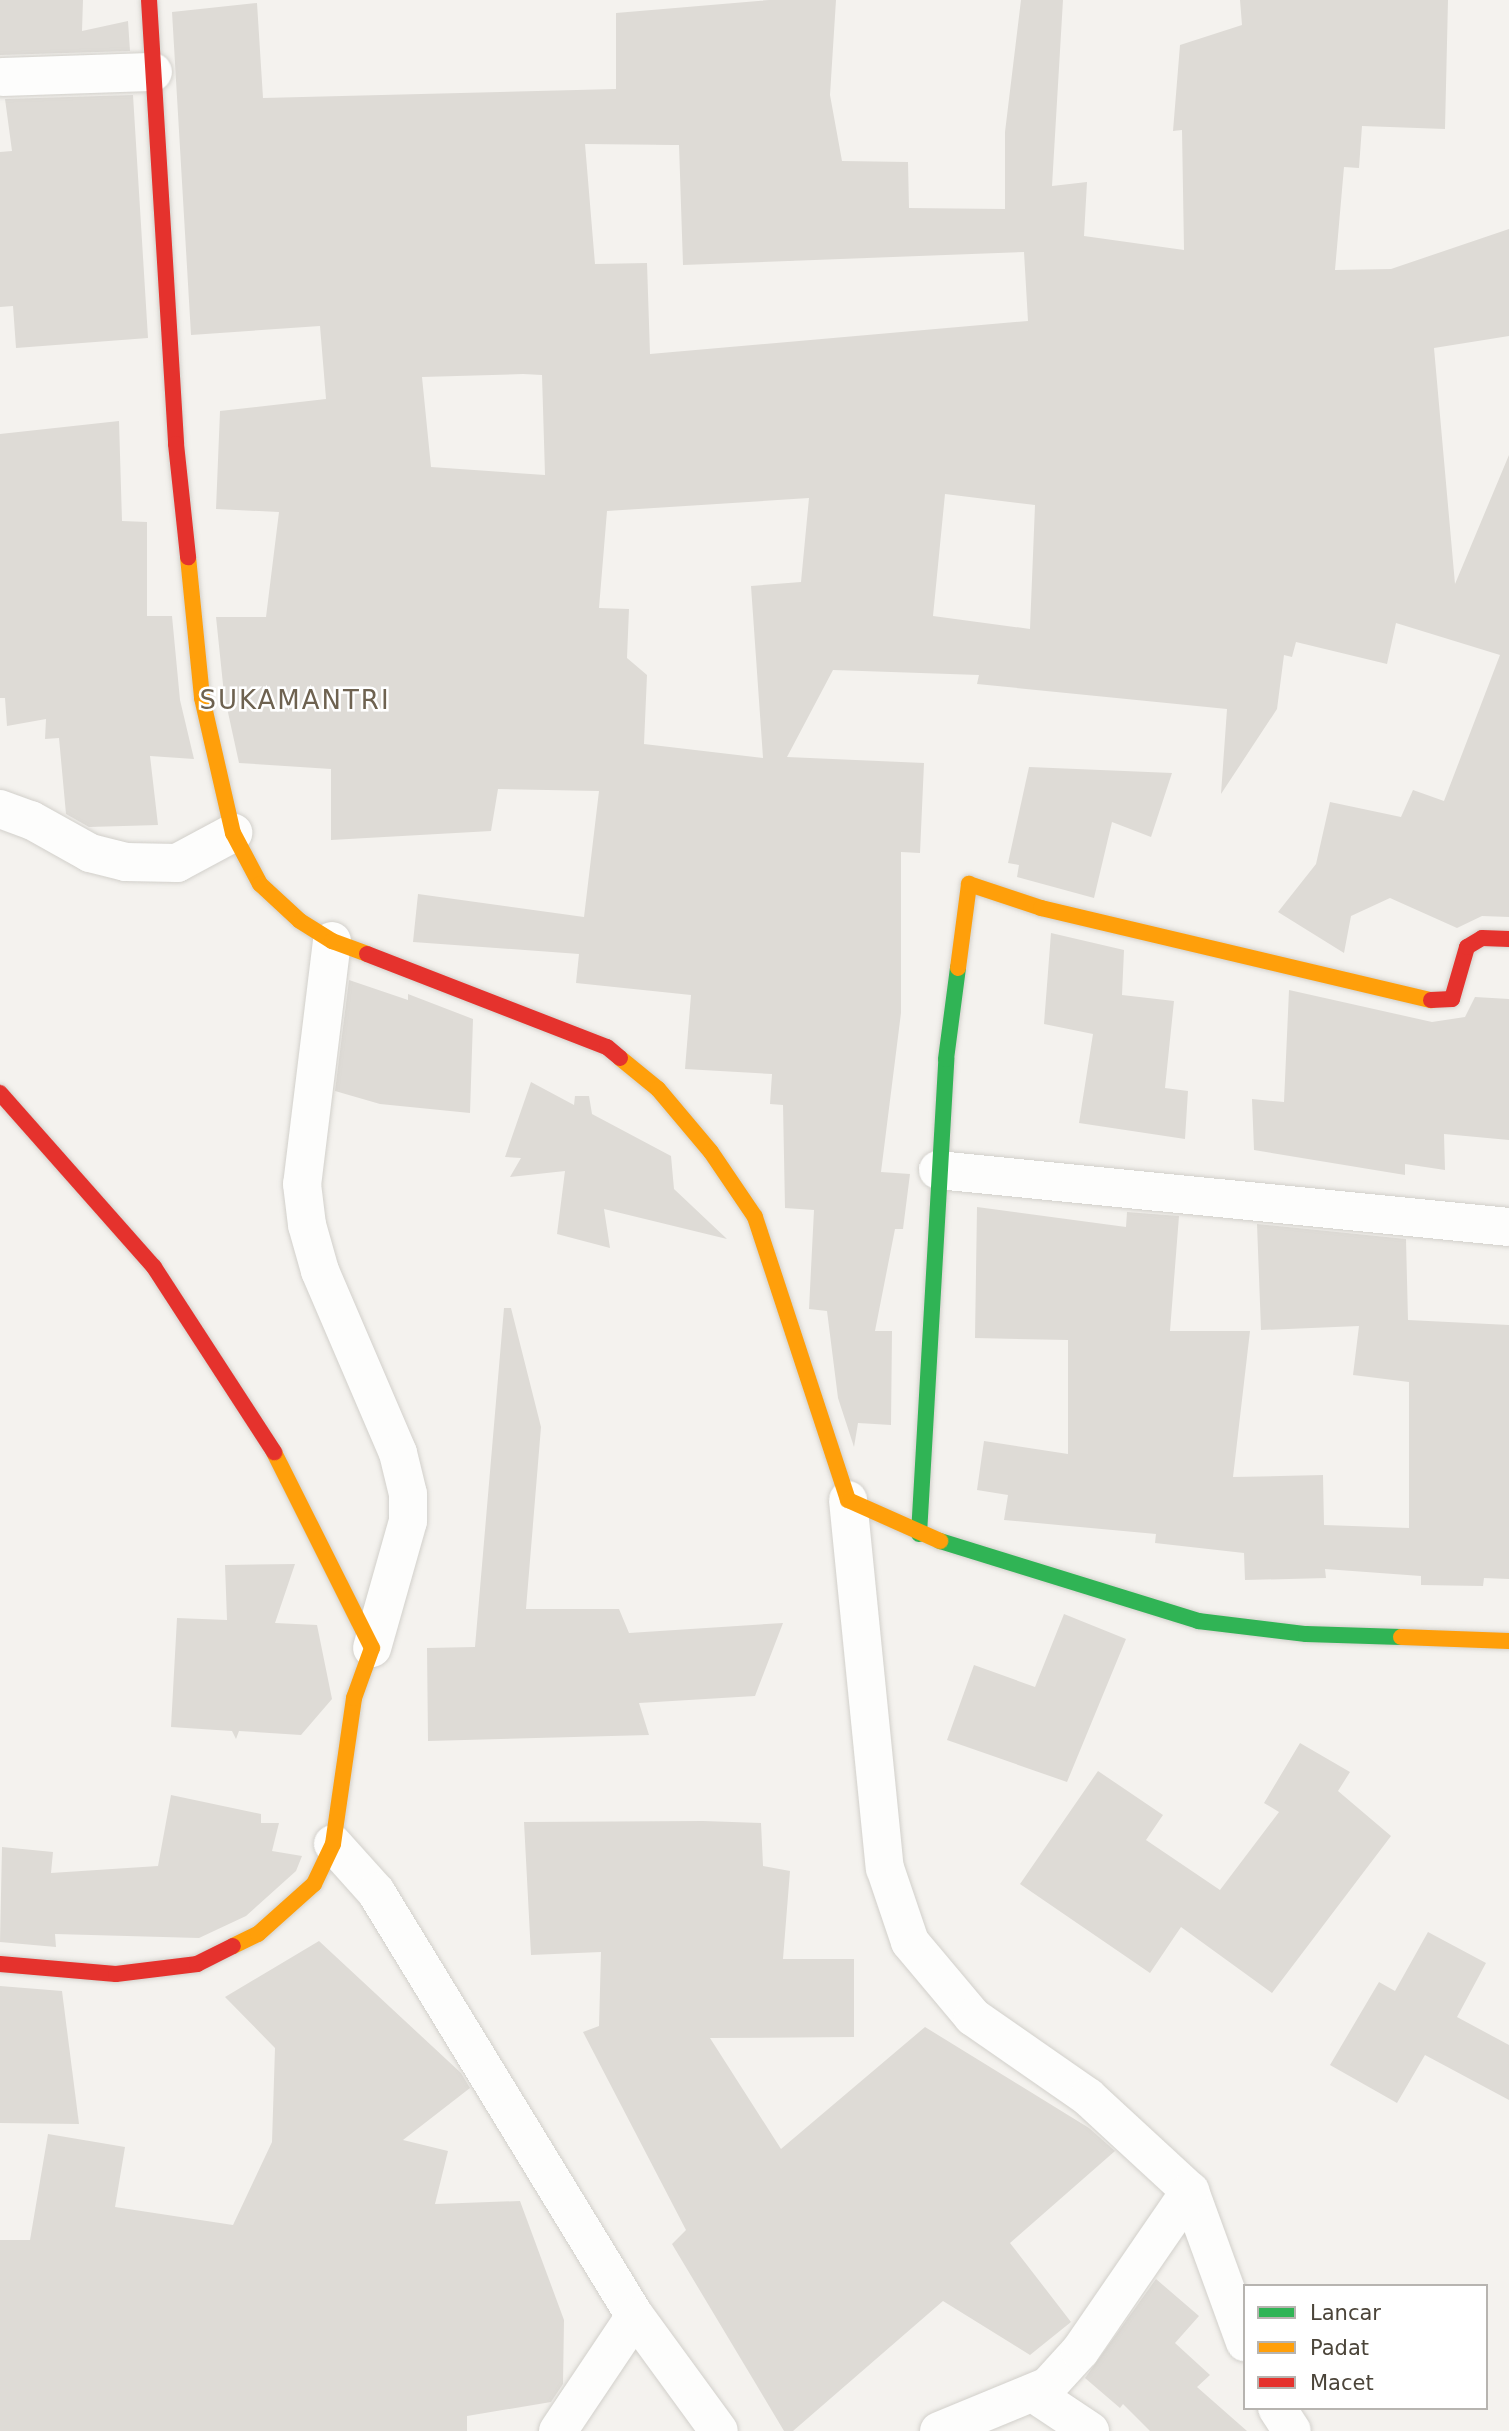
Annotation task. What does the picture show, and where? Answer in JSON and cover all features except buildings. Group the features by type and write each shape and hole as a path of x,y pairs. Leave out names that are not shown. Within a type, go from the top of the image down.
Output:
{"street":[{"path":"149,0 176,444 202,698 233,833 260,884 300,921 332,941 607,1047 658,1089 711,1152 755,1217 848,1500 885,1868 910,1942 973,2017 1088,2097 1190,2191 1243,2337"},
{"path":"2,77 153,72"},
{"path":"0,809 31,820 90,853 126,862 177,863 233,833"},
{"path":"919,1534 946,1059 969,884 1041,908 1431,1000 1452,999 1467,947 1482,938 1509,939"},
{"path":"0,1964 116,1974 197,1964 258,1934 314,1884 333,1844 354,1698 372,1648 408,1521 408,1494 398,1454 320,1271 307,1224 302,1184 332,941"},
{"path":"0,1093 161,1278 265,1434 372,1648"},
{"path":"938,1170 1509,1227"},
{"path":"848,1500 919,1534 1198,1620 1306,1634 1509,1642"},
{"path":"333,1844 376,1892 635,2316 719,2431"},
{"path":"939,2431 1042,2391 1080,2351 1190,2191"},
{"path":"558,2431 635,2316"},
{"path":"1042,2391 1090,2431"},
{"path":"1278,2410 1292,2431"}],"traffic: fast":[{"path":"919,1534 946,1059 958,968"},
{"path":"940,1541 1198,1621 1306,1634 1401,1637"}],"traffic: slow":[{"path":"188,557 202,698 233,833 260,884 300,921 332,941 367,954"},
{"path":"958,968 969,884 1041,908 1431,1000"},
{"path":"620,1058 658,1089 711,1152 755,1217 848,1500 940,1541"},
{"path":"233,1946 258,1934 314,1884 333,1844 354,1698 372,1648 274,1452"},
{"path":"1401,1637 1509,1641"}],"traffic: jam":[{"path":"149,0 176,444 188,557"},
{"path":"1431,1000 1452,999 1467,947 1482,938 1509,939"},
{"path":"367,954 607,1047 620,1058"},
{"path":"0,1093 154,1267 274,1452"},
{"path":"0,1964 116,1974 197,1964 233,1946"}],"district":[{"name":"SUKAMANTRI","path":"295,701"}]}
